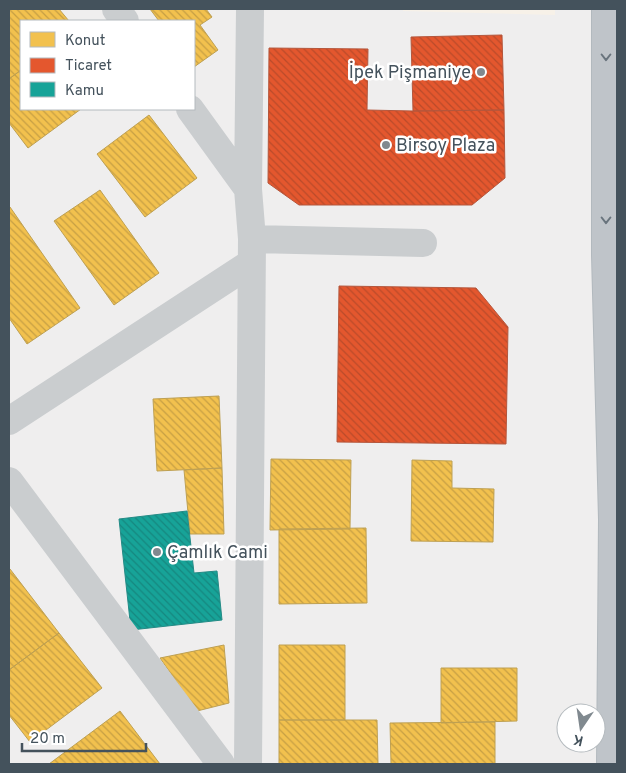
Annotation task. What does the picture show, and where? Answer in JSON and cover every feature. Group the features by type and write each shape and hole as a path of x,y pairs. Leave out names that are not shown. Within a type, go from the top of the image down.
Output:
{"highway":[{"path":"606,9 606,255 613,519 611,764"}],"street":[{"path":"116,9 124,20"},
{"path":"248,764 251,251 248,189 250,9"},
{"path":"191,110 248,189"},
{"path":"9,421 251,251 423,243"},
{"path":"9,481 221,764"}],"shaded area":[{"path":"403,9 555,9 555,15 403,11"}],"building: Konut":[{"path":"9,9 59,9 68,20 20,20 20,71 9,79"},
{"path":"150,9 206,9 212,17 200,25 218,50 195,66 195,20 158,20"},
{"path":"20,71 20,110 80,110 28,148 9,123 9,79"},
{"path":"149,115 197,178 145,217 97,154"},
{"path":"100,190 159,273 114,305 54,221"},
{"path":"10,207 80,308 27,344 9,318"},
{"path":"219,396 222,468 157,471 153,399"},
{"path":"271,459 351,460 350,529 270,530"},
{"path":"412,460 452,461 452,488 494,489 493,542 411,541"},
{"path":"222,468 224,534 190,534 184,470"},
{"path":"366,528 367,603 279,604 279,529"},
{"path":"9,570 59,633 9,670"},
{"path":"59,633 102,688 30,742 9,715 9,670"},
{"path":"224,645 229,703 197,711 160,658"},
{"path":"279,645 345,645 345,720 279,720"},
{"path":"441,668 517,668 517,721 441,723"},
{"path":"120,711 160,764 49,764"},
{"path":"279,720 377,720 378,764 279,764"},
{"path":"495,722 495,764 391,764 390,723"}],"building: Ticaret":[{"path":"502,35 504,110 413,111 411,37"},
{"name":"Birsoy Plaza","path":"269,48 368,49 367,110 504,110 505,178 472,205 299,205 268,183"},
{"path":"339,286 476,288 508,327 506,444 337,442"}],"building: Kamu":[{"name":"Çamlık Cami","path":"187,511 194,573 217,571 222,620 131,630 119,519"}],"place":[{"name":"İpek Pişmaniye","path":"481,72"},
{"name":"Birsoy Plaza","path":"386,145"},
{"name":"Çamlık Cami","path":"157,552"}]}
